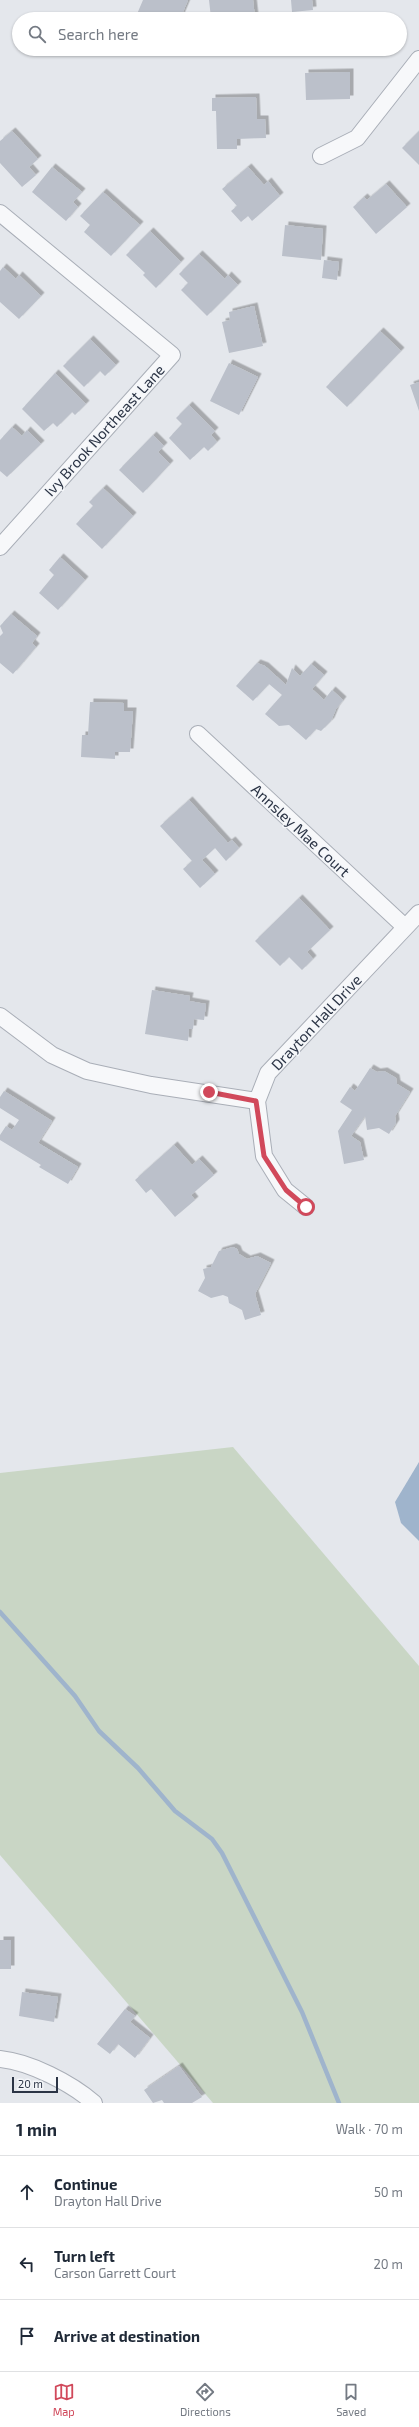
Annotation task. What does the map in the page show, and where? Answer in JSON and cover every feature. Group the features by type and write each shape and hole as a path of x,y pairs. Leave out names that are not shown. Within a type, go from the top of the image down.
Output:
{"street":[{"path":"321,156 357,138 419,59"},
{"name":"Ivy Brook Northeast Lane","path":"0,213 172,355 0,546"},
{"name":"Annsley Mae Court","path":"198,734 405,927"},
{"name":"Drayton Hall Drive","path":"256,1101 268,1073 419,912"},
{"path":"0,1016 52,1055 86,1071 151,1084 256,1101 264,1156 286,1190 306,1207"},
{"path":"0,2059 8,2060 50,2074 94,2103"}],"green space":[{"path":"233,1447 419,1666 419,2103 213,2103 0,1855 0,1473"}],"water":[{"path":"419,1462 419,1541 401,1523 395,1502"}],"building":[{"path":"143,0 188,0 183,12 138,12"},
{"path":"209,0 253,0 254,12 210,12"},
{"path":"291,0 312,0 313,10 292,12"},
{"path":"350,72 350,99 306,100 305,73"},
{"path":"256,97 257,119 265,119 266,138 237,139 237,149 217,149 216,111 212,111 212,98"},
{"path":"12,131 38,159 29,167 36,175 22,187 0,163 0,141"},
{"path":"419,131 419,165 402,148"},
{"path":"52,167 82,192 73,202 78,207 66,221 32,192"},
{"path":"248,167 264,185 268,181 280,196 252,221 248,216 241,222 231,211 237,206 222,189"},
{"path":"386,184 407,207 376,234 353,207 364,197 367,200"},
{"path":"103,192 140,225 111,256 84,232 90,225 80,216"},
{"path":"285,225 323,229 321,260 282,256"},
{"path":"150,231 181,262 156,288 143,275 145,273 126,255"},
{"path":"199,254 225,279 228,275 238,285 207,316 181,290 188,283 179,274"},
{"path":"324,260 339,262 337,280 322,278"},
{"path":"3,267 16,279 19,275 41,296 19,319 0,302 0,271"},
{"path":"254,306 263,346 229,353 222,322 230,320 229,312"},
{"path":"380,331 401,351 347,407 326,387"},
{"path":"90,339 116,365 105,376 100,371 84,387 63,366"},
{"path":"229,363 258,377 239,415 210,401"},
{"path":"55,373 86,404 75,415 72,412 57,427 53,423 44,431 22,409"},
{"path":"419,382 419,411 410,385"},
{"path":"189,405 215,431 211,435 217,442 208,451 204,447 190,460 169,438 182,424 176,418"},
{"path":"12,427 22,436 27,430 41,444 7,477 0,471 0,440"},
{"path":"153,435 164,446 158,452 170,464 143,493 119,470"},
{"path":"103,488 133,516 102,549 76,524 93,506 89,502"},
{"path":"60,557 85,580 58,610 39,593 54,575 49,570"},
{"path":"11,614 37,636 32,643 36,647 13,674 0,663 0,636 3,633 0,626"},
{"path":"257,663 265,666 286,685 292,668 300,676 311,664 324,675 312,689 324,700 332,690 343,700 336,709 331,721 321,731 316,729 306,740 289,725 279,726 265,714 282,695 269,684 253,701 236,686"},
{"path":"90,702 124,703 124,711 133,711 130,752 115,752 115,759 81,757 82,735 88,735"},
{"path":"189,800 228,843 232,840 239,848 226,861 215,848 202,860 215,874 200,888 183,869 192,861 160,826"},
{"path":"299,898 330,930 307,952 313,959 302,970 289,957 280,966 255,941"},
{"path":"152,990 190,996 189,1001 206,1004 204,1020 194,1019 193,1029 189,1029 188,1041 145,1034"},
{"path":"370,1068 377,1072 384,1071 396,1078 397,1084 410,1092 395,1116 396,1123 389,1134 379,1128 367,1130 365,1116 351,1136 360,1142 364,1160 344,1164 338,1131 352,1110 340,1102 350,1087 355,1091"},
{"path":"4,1091 52,1121 38,1143 78,1167 68,1184 39,1167 41,1165 0,1140 0,1135 6,1126 12,1130 19,1120 0,1108 0,1097"},
{"path":"174,1145 192,1165 199,1159 214,1175 191,1195 195,1200 175,1217 151,1189 146,1193 135,1180"},
{"path":"233,1247 237,1249 239,1254 247,1259 257,1256 271,1263 255,1294 261,1315 245,1320 242,1310 229,1303 228,1297 223,1295 211,1298 198,1291 205,1278 203,1269 211,1267 219,1251"},
{"path":"0,1940 11,1940 11,1969 0,1969"},
{"path":"22,1992 58,1997 54,2022 19,2016"},
{"path":"125,2009 135,2016 130,2022 150,2038 135,2058 118,2044 110,2054 97,2044"},
{"path":"179,2066 202,2097 192,2103 164,2103 162,2100 153,2103 144,2090"}],"waterway":[{"path":"0,1612 75,1696 99,1731 138,1768 175,1811 212,1839 222,1853 302,2012 339,2103"}],"route":[{"path":"209,1092 256,1101 264,1156 286,1190 306,1207"}]}
